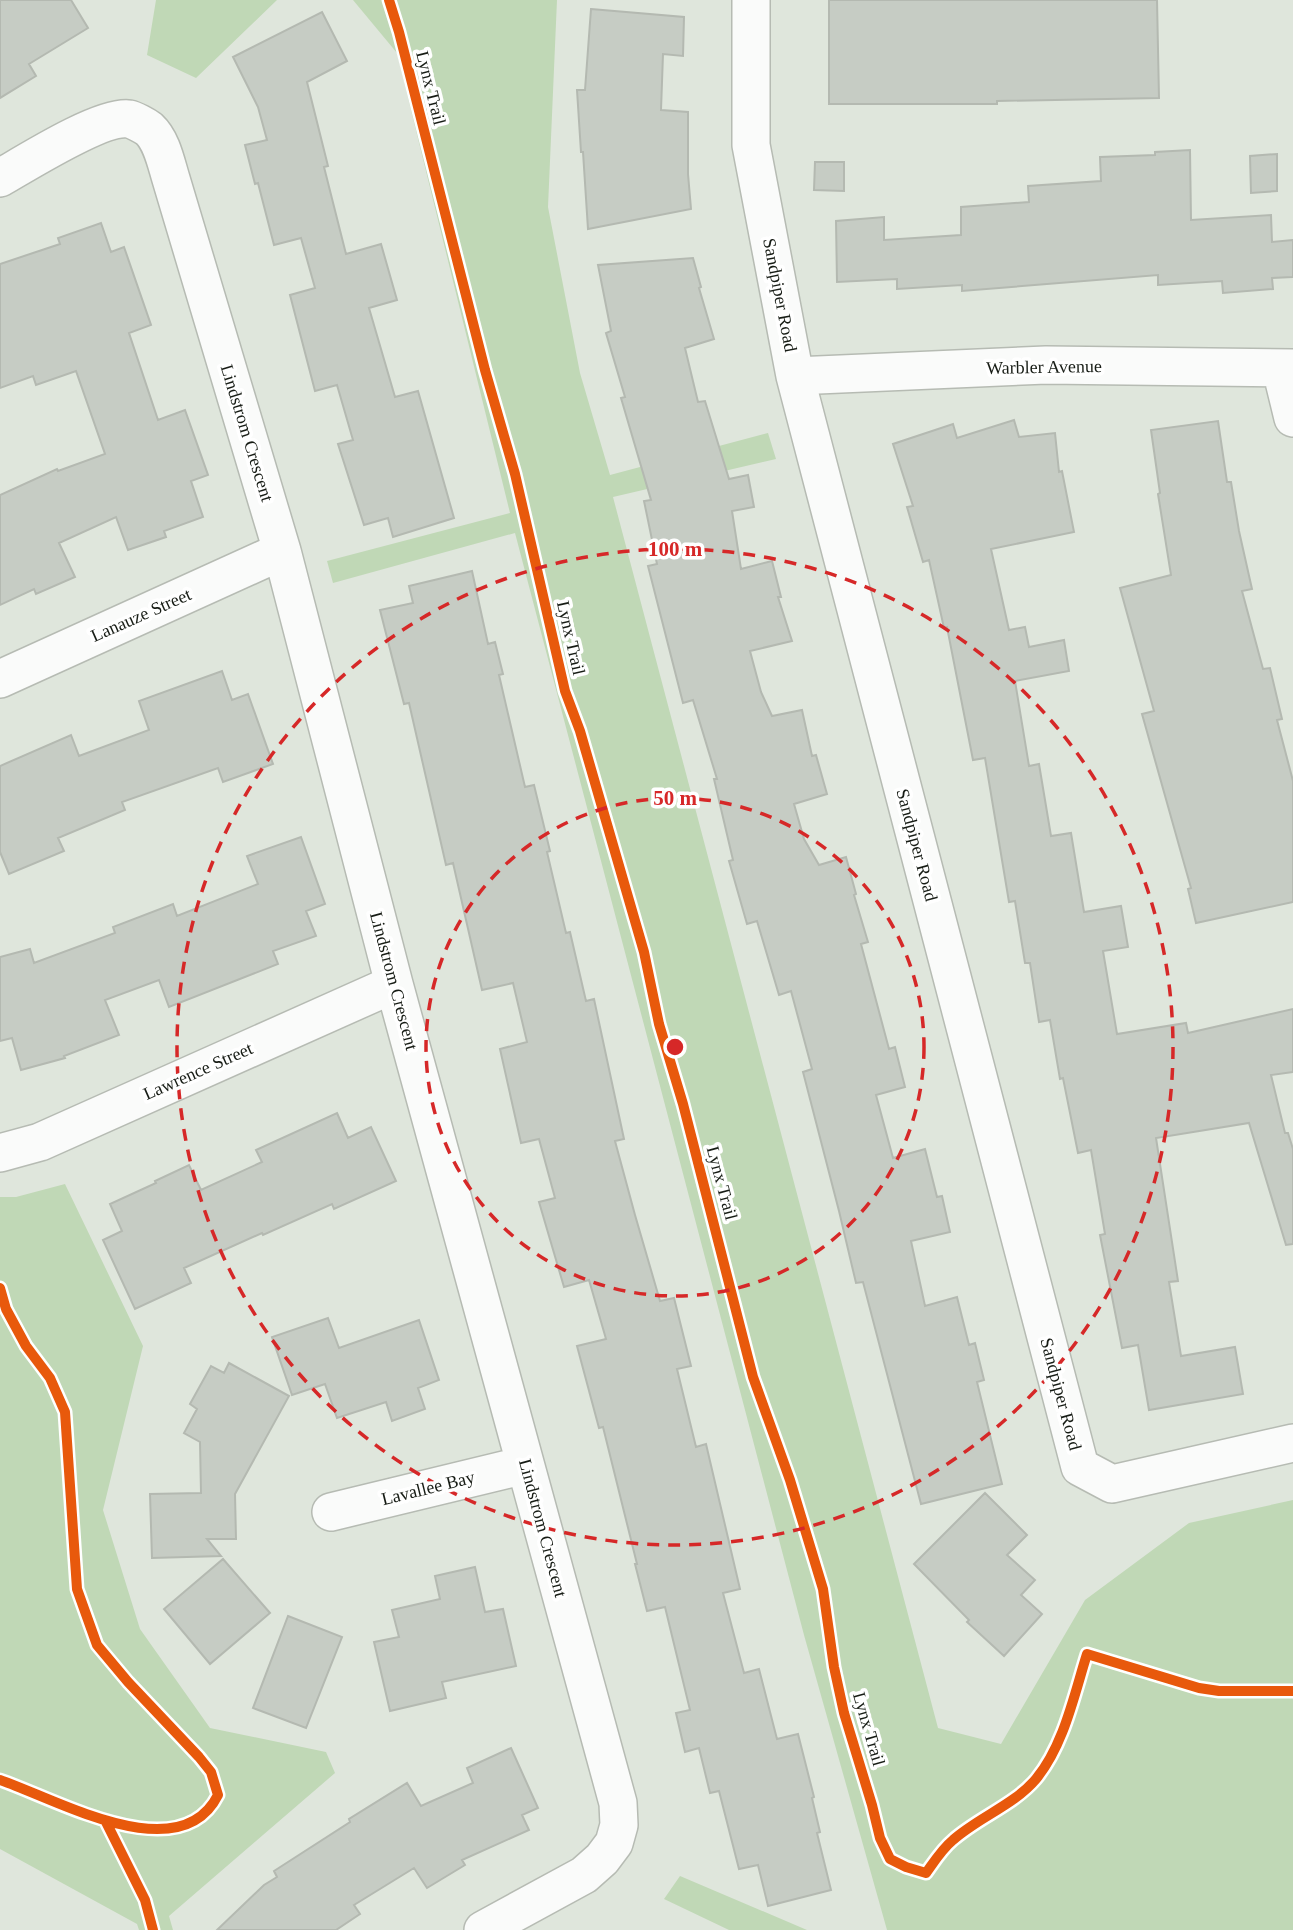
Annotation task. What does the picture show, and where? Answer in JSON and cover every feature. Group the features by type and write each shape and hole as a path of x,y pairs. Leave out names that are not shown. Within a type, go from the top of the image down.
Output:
{"street":[{"name":"Sandpiper Road","path":"751,0 751,145 795,376 1080,1467 1112,1484 1293,1443"},
{"name":"Lindstrom Crescent","path":"0,178 88,129 129,119 149,128 160,146 171,179 282,551 394,984 618,1803 619,1825 614,1843 602,1859 584,1875 483,1930"},
{"name":"Warbler Avenue","path":"795,376 1046,365 1287,369"},
{"path":"1287,369 1293,418"},
{"name":"Lanauze Street","path":"0,679 282,551"},
{"name":"Lawrence Street","path":"0,1153 40,1142 394,984"},
{"name":"Lavallee Bay","path":"331,1512 525,1465"}],"green space":[{"path":"156,0 277,0 196,78 147,55"},
{"path":"353,0 557,0 548,207 580,373 610,475 768,433 776,459 613,497 938,1728 1001,1744 1085,1600 1189,1523 1293,1500 1293,1930 887,1930 804,1635 515,533 333,583 327,561 510,513 397,53"},
{"path":"65,1184 143,1346 103,1510 140,1629 210,1728 326,1752 335,1773 169,1916 173,1930 139,1930 137,1924 0,1849 0,1197 16,1197"},
{"path":"680,1876 807,1930 729,1930 664,1899"}],"building":[{"path":"0,0 71,0 88,28 29,64 36,76 0,98"},
{"path":"829,0 1157,0 1159,98 997,101 997,104 829,104"},
{"path":"591,9 684,17 683,56 663,54 661,110 688,112 691,209 588,229 577,90 585,90"},
{"path":"322,12 347,61 307,82 328,166 324,167 346,254 381,244 397,300 369,308 395,397 418,391 454,518 393,537 388,518 364,525 338,444 353,440 337,385 315,391 290,295 315,288 301,238 274,245 245,145 267,140 258,107 233,57"},
{"path":"1190,150 1191,220 1271,215 1272,242 1293,240 1293,277 1272,278 1273,289 1223,293 1222,281 1158,285 1158,275 962,291 962,285 897,289 897,279 837,282 836,221 884,217 884,240 961,235 961,207 1029,202 1028,186 1101,181 1100,157 1155,155 1155,152"},
{"path":"1277,154 1277,191 1251,193 1250,156"},
{"path":"815,162 844,162 844,191 814,190"},
{"path":"101,223 111,252 124,247 151,325 129,333 158,420 185,410 208,475 191,481 203,517 164,531 166,537 128,550 116,517 59,543 75,577 36,594 34,589 0,605 0,495 57,469 58,471 105,454 76,371 36,385 33,376 0,388 0,264 60,244 58,238"},
{"path":"693,258 714,339 685,348 698,402 705,401 729,479 748,475 754,507 732,511 741,569 772,561 781,597 778,597 792,641 750,651 761,692 772,716 802,710 812,756 816,755 827,794 794,804 804,839 819,865 846,857 868,942 861,944 889,1049 895,1047 905,1087 876,1095 893,1158 925,1149 937,1197 942,1196 950,1232 911,1241 925,1306 957,1297 969,1345 975,1343 984,1380 977,1382 1002,1484 921,1504 863,1282 856,1283 803,1072 812,1069 791,991 779,995 757,921 747,924 729,861 733,860 714,779 717,779 693,700 683,703 648,566 657,564 644,501 651,500 621,398 625,397 606,333 611,331 598,265"},
{"path":"1014,420 1019,437 1055,433 1059,472 1062,471 1074,532 991,549 1009,630 1025,627 1029,647 1064,640 1069,671 1015,681 1029,766 1039,764 1051,836 1071,833 1084,912 1121,906 1128,947 1103,951 1117,1034 1186,1023 1188,1033 1293,1009 1293,1072 1271,1075 1285,1133 1288,1133 1293,1149 1293,1244 1286,1245 1249,1123 1156,1138 1178,1281 1169,1282 1181,1356 1235,1347 1243,1394 1149,1410 1138,1345 1122,1348 1100,1235 1105,1234 1091,1150 1078,1153 1063,1078 1060,1079 1050,1020 1039,1022 1030,963 1025,963 1015,901 1009,902 985,758 973,760 947,627 944,628 929,560 923,562 907,507 913,506 893,444 953,424 957,438"},
{"path":"1218,421 1227,482 1231,482 1252,589 1242,591 1263,669 1270,668 1282,719 1277,720 1293,781 1293,902 1196,923 1188,889 1191,888 1142,714 1154,711 1120,588 1171,575 1151,430"},
{"path":"472,571 488,644 495,642 503,674 499,675 525,787 534,785 566,933 570,932 586,1001 594,999 624,1139 615,1141 635,1215 660,1301 674,1298 691,1366 677,1369 696,1447 706,1444 740,1589 723,1593 744,1673 759,1669 777,1739 798,1734 814,1797 812,1798 820,1832 817,1833 831,1890 768,1906 758,1865 739,1869 719,1791 710,1793 699,1748 685,1752 676,1713 690,1710 665,1607 647,1611 603,1427 599,1428 577,1346 606,1339 589,1280 564,1287 539,1202 555,1198 539,1139 521,1143 500,1049 527,1042 513,983 482,990 453,863 446,865 409,703 404,704 380,610 413,603 409,586"},
{"path":"222,671 232,700 248,694 273,764 223,782 218,768 122,802 125,810 58,838 64,851 9,874 0,852 0,766 71,735 79,756 149,730 139,701"},
{"path":"301,837 325,904 306,911 316,936 273,951 278,964 169,1007 159,980 105,1000 119,1035 64,1056 65,1058 21,1070 12,1038 0,1041 0,957 30,949 34,963 115,933 113,927 173,904 177,916 258,884 247,856"},
{"path":"337,1113 348,1138 371,1127 396,1181 334,1209 332,1204 184,1268 191,1283 135,1309 103,1240 122,1231 110,1204 189,1165 201,1190 262,1162 256,1150"},
{"path":"328,1318 339,1348 419,1320 439,1380 418,1388 425,1409 392,1421 386,1402 337,1418 325,1384 292,1395 272,1337"},
{"path":"229,1363 289,1396 235,1494 236,1539 207,1539 221,1556 152,1558 150,1494 201,1493 200,1442 184,1433 197,1409 190,1404 211,1366 224,1373"},
{"path":"985,1493 1027,1535 1007,1555 1035,1580 1021,1595 1042,1614 1004,1656 967,1622 969,1620 914,1564"},
{"path":"223,1559 270,1613 210,1664 164,1609"},
{"path":"475,1567 485,1612 503,1609 516,1666 442,1682 446,1698 390,1711 374,1642 399,1637 392,1610 440,1599 435,1576"},
{"path":"288,1616 342,1637 306,1728 253,1708"},
{"path":"511,1748 538,1808 522,1815 529,1830 462,1860 465,1865 427,1888 414,1868 354,1905 360,1914 336,1930 217,1930 264,1885 277,1877 274,1871 407,1783 421,1806 473,1783 467,1768"}],"cycle path":[{"name":"Lynx Trail","path":"389,0 485,370 515,474 565,691 580,731 644,952 659,1024 683,1104 753,1377 790,1480 823,1589 834,1667 844,1713 880,1838 890,1859 926,1873 953,1840 1017,1796 1036,1779 1046,1766 1061,1735 1087,1654 1199,1688 1219,1691 1293,1691"},
{"path":"0,1288 6,1309 26,1346 50,1378 65,1412 77,1589 97,1645 199,1757 211,1772 218,1795 200,1817 176,1827 147,1829 84,1813 0,1780"},
{"path":"105,1820 145,1900 153,1930"}]}
